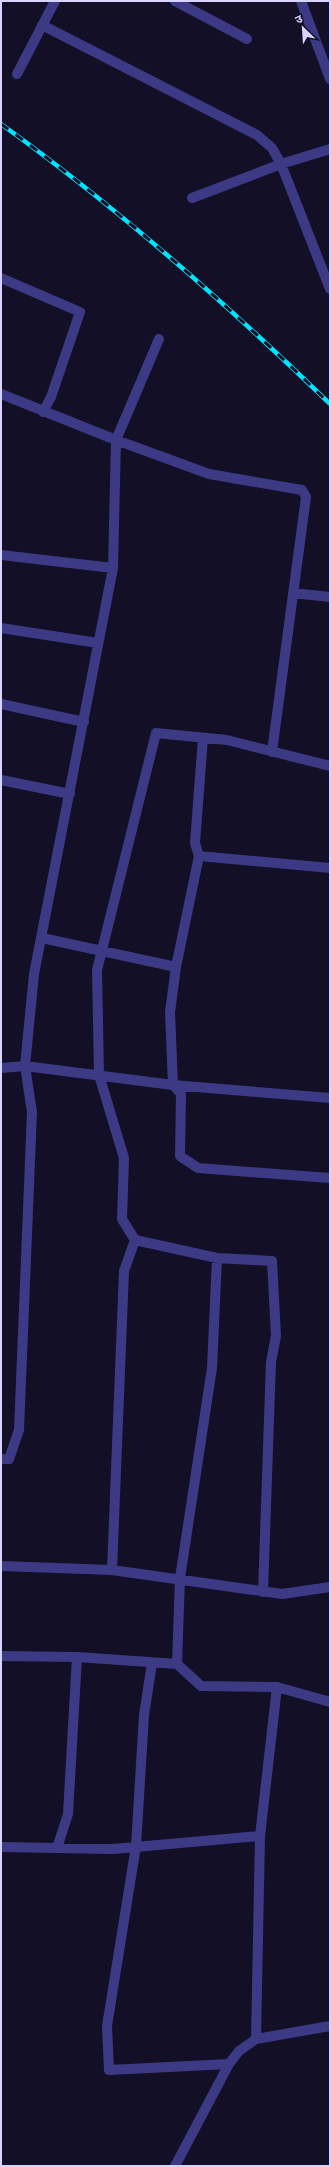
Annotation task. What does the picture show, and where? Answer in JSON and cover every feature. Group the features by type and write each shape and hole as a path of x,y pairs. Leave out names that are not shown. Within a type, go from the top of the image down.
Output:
{"street":[{"path":"17,74 55,1"},
{"path":"175,1 247,39"},
{"path":"301,1 330,79"},
{"path":"42,25 257,135 272,148 281,164 330,289"},
{"path":"192,198 281,164 330,149"},
{"path":"1,278 80,312 51,397 43,412"},
{"path":"1,1459 9,1459 19,1430 32,1112 25,1066 34,974 113,568 116,440 159,339"},
{"path":"1,394 43,412 208,474 302,490 306,497 272,752"},
{"path":"1,555 113,568"},
{"path":"294,593 330,597"},
{"path":"1,628 98,643"},
{"path":"1,704 84,722"},
{"path":"262,1592 271,1362 276,1336 272,1261 217,1258 135,1240 122,1219 124,1158 99,1075 97,970 156,733 227,740 330,766"},
{"path":"203,738 195,843 199,856 176,967 170,1012 173,1085 181,1094 180,1156 198,1168 330,1178"},
{"path":"1,780 70,794"},
{"path":"199,856 330,868"},
{"path":"42,938 176,967"},
{"path":"1,1068 25,1066 173,1085 330,1098"},
{"path":"112,1570 124,1271 135,1240"},
{"path":"177,1664 180,1578 212,1368 217,1258"},
{"path":"1,1566 112,1570 180,1578 282,1594 330,1587"},
{"path":"1,1656 77,1657 177,1664 201,1686 277,1687 330,1702"},
{"path":"57,1848 68,1814 77,1657"},
{"path":"152,1663 144,1715 136,1846 107,2026 109,2070 229,2064"},
{"path":"256,2039 260,1836 277,1687"},
{"path":"1,1847 113,1849 260,1836"},
{"path":"175,2166 229,2064 239,2051 256,2039 330,2026"}],"railway":[{"path":"1,124 87,189 171,258 252,330 330,404"}]}
